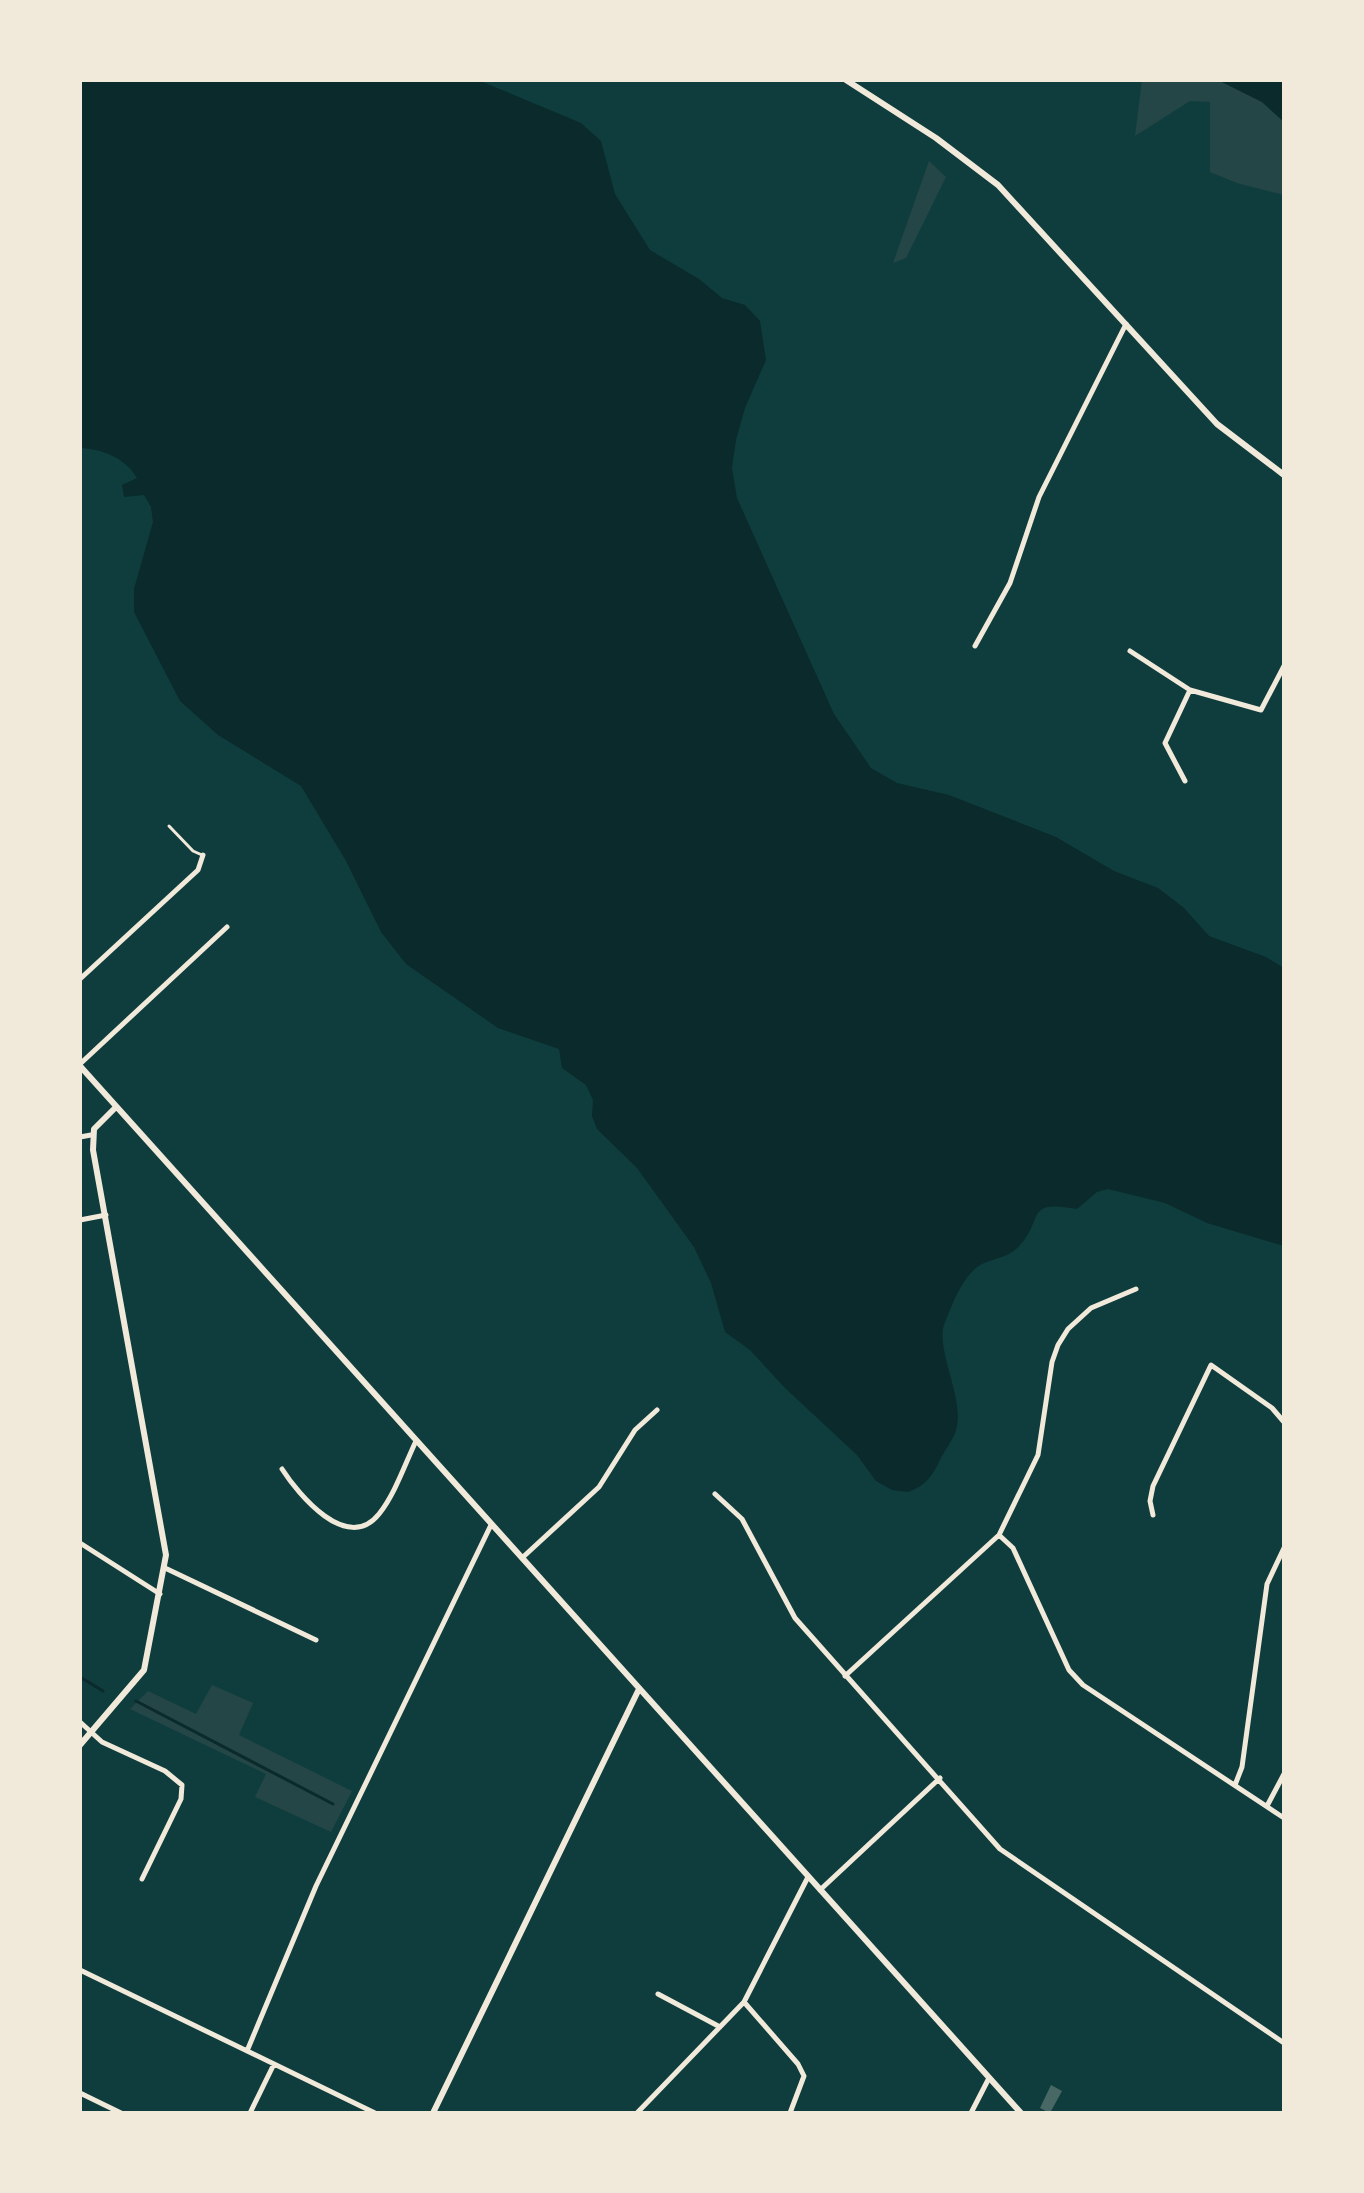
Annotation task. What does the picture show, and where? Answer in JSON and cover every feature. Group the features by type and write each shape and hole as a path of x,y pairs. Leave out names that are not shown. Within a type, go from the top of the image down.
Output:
{"street":[{"path":"846,80 947,146 998,185 1217,424 1284,475"},
{"path":"975,646 1010,583 1039,497 1126,323"},
{"path":"1130,651 1190,690 1261,710 1284,666"},
{"path":"1185,781 1165,743 1190,690"},
{"path":"80,979 198,870 203,855"},
{"path":"227,927 80,1065 115,1108 1021,2113"},
{"path":"80,1745 144,1670 165,1568 165,1542 91,1135 98,1123 115,1108"},
{"path":"80,1137 91,1135"},
{"path":"80,1220 106,1215"},
{"path":"845,1676 999,1535 1038,1455 1052,1362 1058,1345 1068,1329 1091,1308 1136,1289"},
{"path":"1153,1515 1150,1501 1153,1486 1211,1365 1272,1408 1284,1422"},
{"path":"522,1558 599,1487 635,1430 657,1410"},
{"path":"282,1469 312,1508 341,1524 357,1526 380,1514 416,1441"},
{"path":"715,1494 742,1519 789,1609 845,1676 1009,1857 1284,2043"},
{"path":"247,2051 316,1886 491,1525"},
{"path":"999,1535 1013,1548 1069,1670 1083,1685 1284,1818"},
{"path":"80,1543 161,1594"},
{"path":"1235,1785 1241,1772 1267,1584 1284,1548"},
{"path":"165,1568 316,1640"},
{"path":"433,2113 639,1689"},
{"path":"80,1722 102,1742 172,1775 182,1785 181,1799 142,1879"},
{"path":"1267,1806 1284,1774"},
{"path":"820,1890 940,1778"},
{"path":"637,2113 744,2002 808,1877"},
{"path":"80,1970 375,2113"},
{"path":"658,1994 720,2027"},
{"path":"744,2002 798,2064 804,2076 790,2113"},
{"path":"250,2113 274,2064"},
{"path":"971,2113 989,2078"},
{"path":"80,2093 121,2113"}],"lane":[{"path":"169,826 193,851 203,855"}],"shaded area":[{"path":"80,80 478,80 581,123 601,141 615,194 650,250 699,279 722,298 745,305 760,321 766,360 745,408 736,440 732,468 737,498 834,714 871,768 897,783 949,795 1056,837 1114,871 1158,888 1184,908 1209,936 1266,957 1284,968 1284,1246 1207,1223 1165,1203 1108,1189 1097,1192 1077,1209 1042,1209 1016,1249 982,1264 969,1275 950,1309 943,1335 958,1414 957,1426 935,1470 924,1483 908,1492 892,1490 876,1481 857,1455 785,1388 750,1350 725,1332 711,1283 694,1247 637,1168 597,1129 592,1116 593,1100 586,1085 562,1068 559,1049 498,1028 406,964 381,932 346,861 301,786 218,735 180,701 134,612 134,589 153,522 151,507 144,495 124,497 122,485 137,478 127,465 97,450 80,448"},
{"path":"1142,80 1218,80 1262,102 1284,122 1284,195 1237,183 1210,172 1210,102 1190,101 1135,136"},
{"path":"1218,80 1284,80 1284,122 1262,102"},
{"path":"929,161 946,177 906,258 893,263"},
{"path":"212,1685 253,1703 239,1735 352,1791 331,1832 255,1797 266,1774 130,1709 148,1691 196,1714"}],"building":[{"path":"1051,2085 1062,2091 1050,2113 1040,2108"}],"waterway":[{"path":"80,1677 103,1691"},
{"path":"136,1701 333,1804"}]}
